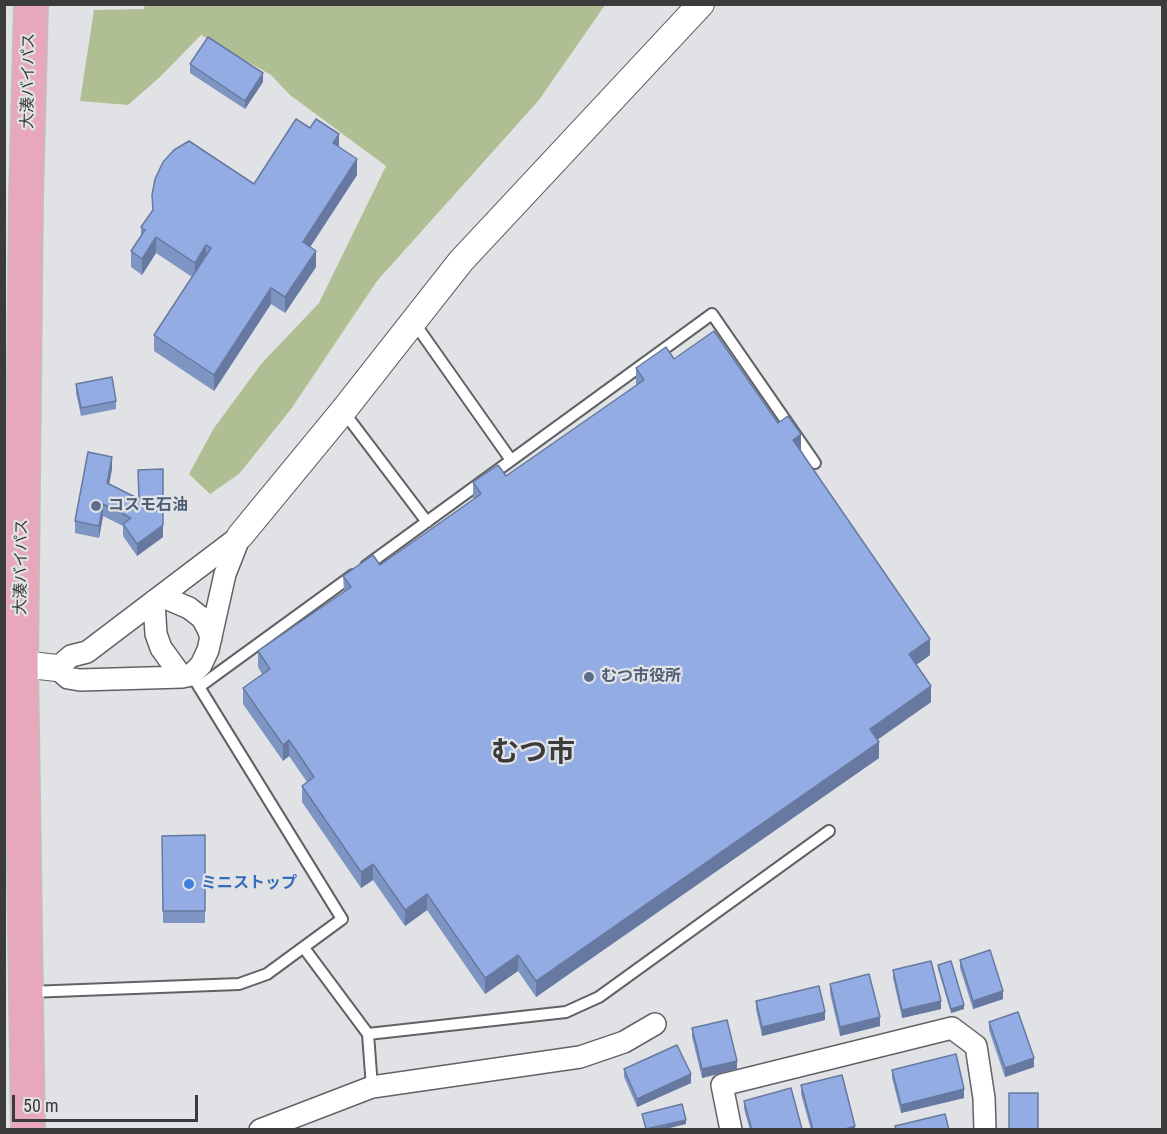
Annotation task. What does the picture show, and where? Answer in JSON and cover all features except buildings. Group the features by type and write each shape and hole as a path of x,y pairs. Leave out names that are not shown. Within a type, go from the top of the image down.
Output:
{"highway":[{"name":"大湊バイパス","path":"28,1130 21,664 26,198 31,4"}],"street":[{"path":"57,668 71,656 87,652 240,536 472,248 701,4"},
{"path":"191,680 201,665 211,638 225,574 240,536"},
{"path":"158,598 156,634 161,648 191,680"},
{"path":"158,598 189,608 202,618 211,638"},
{"path":"21,664 57,668 68,678 80,680 191,680"},
{"path":"260,1130 372,1087 580,1056 624,1042 655,1024"},
{"path":"731,1130 722,1085 952,1028 976,1046 984,1098 985,1130"}],"lane":[{"path":"26,992 239,984 267,974 342,919 191,680 426,522 711,314 815,463"},
{"path":"413,321 511,460"},
{"path":"343,411 426,522"},
{"path":"368,1034 566,1012 598,997 829,831"},
{"path":"304,948 368,1034 372,1087"}],"green space":[{"path":"145,4 605,5 539,100 377,281 291,409 239,474 210,494 189,474 214,428 262,363 319,303 386,166 290,95 271,75 201,35 160,77 128,105 80,101 94,10 144,9"}],"place":[{"name":"コスモ石油","path":"96,506"},
{"name":"むつ市役所","path":"589,677"},
{"name":"ミニストップ","path":"189,884"}],"district":[{"name":"むつ市","path":"533,754"}]}
